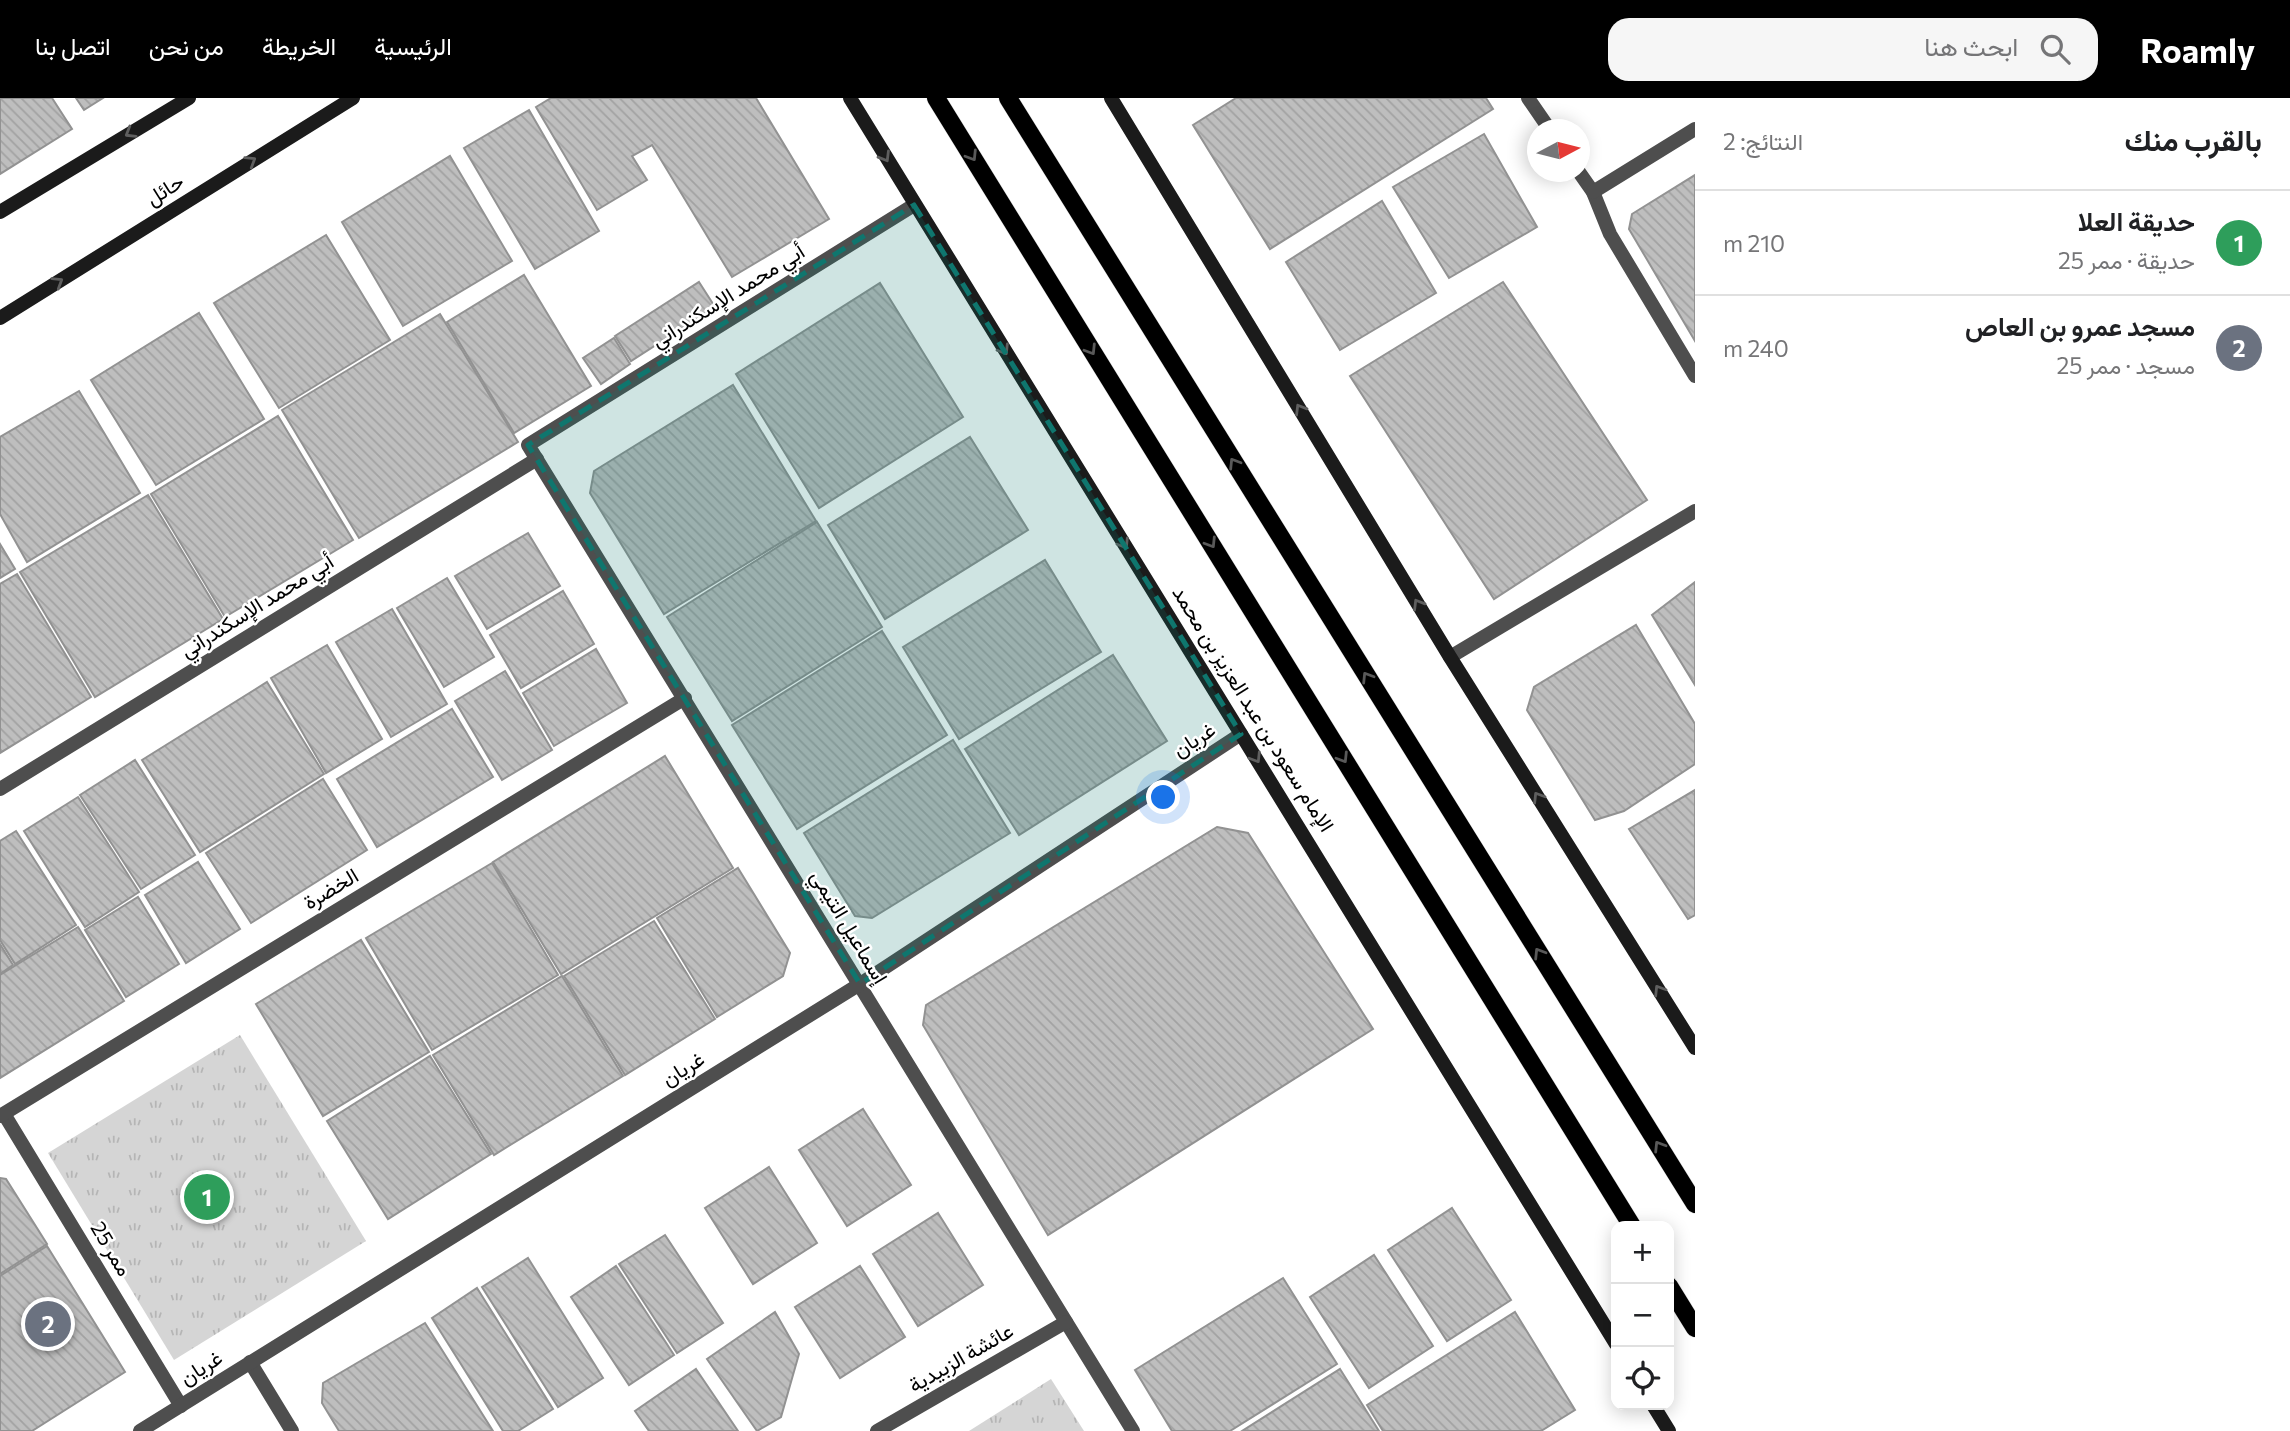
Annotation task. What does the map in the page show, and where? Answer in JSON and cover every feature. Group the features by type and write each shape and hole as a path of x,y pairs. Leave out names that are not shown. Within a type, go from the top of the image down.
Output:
{"main road":[{"path":"936,98 1629,1221"},
{"path":"1008,98 1695,1204"},
{"path":"1674,1294 1695,1328"}],"street":[{"path":"0,212 189,98"},
{"name":"حائل","path":"0,318 353,98"},
{"name":"الإمام سعود بن عبد العزيز بن محمد","path":"850,98 1611,1337"},
{"path":"1528,98 1542,119"},
{"path":"1116,100 1450,657 1695,1048"},
{"path":"1593,192 1695,129"},
{"path":"1586,182 1593,192 1610,234 1695,376"},
{"name":"أبي محمد الإسكندراني","path":"528,445 914,205"},
{"name":"إسماعيل التيمي","path":"528,445 1133,1431"},
{"name":"أبي محمد الإسكندراني","path":"0,789 537,459"},
{"path":"1450,657 1695,511"},
{"name":"الخضرة","path":"2,1115 685,698"},
{"name":"غريان","path":"140,1431 860,984 1241,734"},
{"name":"ممر 25","path":"2,1115 181,1406"},
{"name":"عائشة الزبيدية","path":"877,1431 1066,1322"},
{"path":"250,1362 292,1431"},
{"path":"1656,1410 1669,1431"}],"highlighted area":[{"path":"914,205 1241,734 860,984 528,445"}],"green space":[{"path":"240,1035 366,1241 174,1360 48,1153"},
{"path":"1051,1379 1084,1431 969,1431"}],"building":[{"path":"0,98 52,98 72,129 0,174"},
{"path":"76,98 103,98 84,110"},
{"path":"551,98 756,98 829,219 732,277 652,145 632,156 647,180 597,210 536,107"},
{"path":"1236,98 1486,98 1493,109 1270,249 1193,125"},
{"path":"529,110 599,231 535,269 464,148"},
{"path":"1484,134 1537,227 1449,278 1393,187"},
{"path":"450,156 512,261 403,326 342,222"},
{"path":"1695,175 1695,341 1629,229 1632,214"},
{"path":"1382,201 1436,293 1340,350 1286,262"},
{"path":"326,235 390,340 279,408 214,303"},
{"path":"524,275 591,386 514,433 447,322"},
{"path":"699,282 715,307 631,361 615,336"},
{"path":"1503,282 1647,500 1494,599 1350,376"},
{"path":"880,283 963,417 819,508 736,374"},
{"path":"199,313 264,419 156,485 91,380"},
{"path":"440,314 518,442 359,538 282,410"},
{"path":"614,338 630,364 601,384 583,358"},
{"path":"733,385 816,521 664,614 590,493 594,471"},
{"path":"79,391 140,493 27,562 0,514 0,437"},
{"path":"278,416 353,540 225,617 151,494"},
{"path":"970,437 1028,530 885,619 828,525"},
{"path":"148,495 223,619 95,697 20,572"},
{"path":"817,522 882,627 732,721 667,617"},
{"path":"528,533 560,586 487,629 455,576"},
{"path":"0,544 15,569 0,578"},
{"path":"1045,560 1101,652 959,739 903,647"},
{"path":"17,574 91,697 0,753 0,584"},
{"path":"447,578 494,657 444,687 397,608"},
{"path":"1695,582 1695,685 1652,615"},
{"path":"563,591 594,644 521,688 490,635"},
{"path":"392,609 447,704 391,737 336,642"},
{"path":"1636,625 1695,724 1695,764 1624,811 1595,820 1527,710 1534,687"},
{"path":"882,631 947,735 797,829 732,725"},
{"path":"327,645 382,739 326,773 271,678"},
{"path":"596,649 627,703 554,746 523,693"},
{"path":"1113,655 1167,741 1019,835 965,749"},
{"path":"505,671 552,750 502,780 455,701"},
{"path":"267,682 324,774 200,852 142,760"},
{"path":"452,709 493,777 377,847 337,779"},
{"path":"953,740 1010,833 872,918 855,916 804,833"},
{"path":"665,756 733,868 561,974 493,862"},
{"path":"135,760 195,855 141,889 80,795"},
{"path":"323,779 367,850 251,923 206,853"},
{"path":"1695,790 1695,915 1688,919 1629,829"},
{"path":"78,797 139,892 85,927 24,831"},
{"path":"1217,827 1248,833 1373,1029 1048,1235 923,1025 926,1005"},
{"path":"16,831 76,925 15,964 0,940 0,841"},
{"path":"198,862 240,929 186,963 145,895"},
{"path":"492,863 558,975 432,1050 366,938"},
{"path":"738,868 790,953 783,976 717,1017 657,918"},
{"path":"138,897 179,964 126,997 85,930"},
{"path":"654,921 715,1019 625,1075 564,976"},
{"path":"78,927 124,1001 0,1078 0,975"},
{"path":"361,940 429,1052 323,1116 256,1004"},
{"path":"0,944 13,965 0,974"},
{"path":"562,976 623,1076 494,1155 433,1055"},
{"path":"430,1056 491,1154 388,1219 327,1121"},
{"path":"863,1109 911,1185 847,1226 799,1150"},
{"path":"769,1167 817,1243 753,1284 705,1208"},
{"path":"0,1178 6,1179 47,1244 0,1274"},
{"path":"1452,1208 1511,1300 1447,1341 1388,1250"},
{"path":"938,1213 983,1285 918,1326 873,1254"},
{"path":"665,1235 723,1323 677,1353 619,1264"},
{"path":"47,1246 125,1372 32,1431 0,1431 0,1276"},
{"path":"1374,1255 1433,1346 1369,1388 1310,1297"},
{"path":"528,1258 603,1378 558,1407 482,1287"},
{"path":"616,1266 674,1355 629,1385 571,1297"},
{"path":"860,1266 905,1337 840,1378 795,1307"},
{"path":"1283,1278 1337,1364 1230,1431 1172,1431 1135,1370"},
{"path":"477,1288 553,1409 518,1431 503,1431 432,1318"},
{"path":"775,1312 799,1354 781,1417 757,1431 707,1359"},
{"path":"1515,1312 1575,1410 1541,1431 1383,1431 1367,1405"},
{"path":"425,1323 493,1431 339,1431 322,1403 323,1383"},
{"path":"696,1369 738,1431 649,1431 635,1411"},
{"path":"1340,1369 1379,1431 1242,1431"}],"place":[{"name":"حديقة العلا","path":"207,1197"},
{"name":"مسجد عمرو بن العاص","path":"48,1324"}]}
